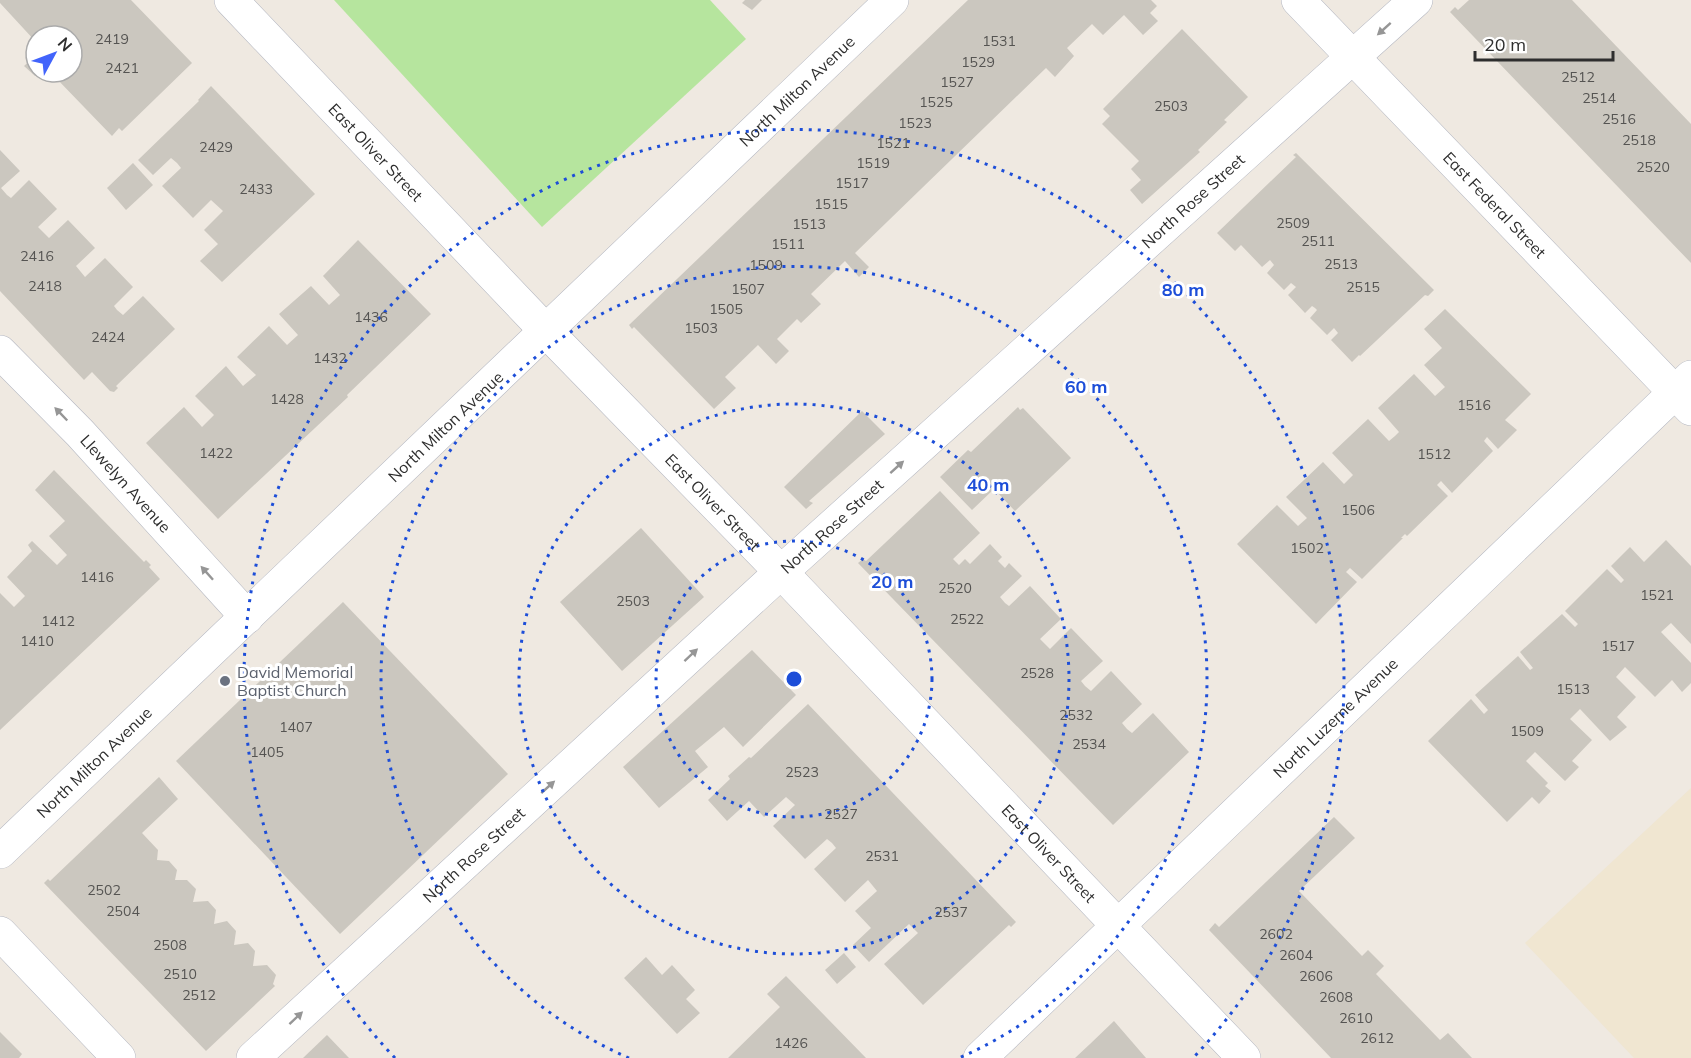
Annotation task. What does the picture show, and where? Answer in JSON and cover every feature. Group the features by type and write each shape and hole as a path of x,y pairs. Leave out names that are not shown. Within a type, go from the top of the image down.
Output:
{"street":[{"name":"North Milton Avenue","path":"0,852 892,0"},
{"name":"East Federal Street","path":"1298,0 1352,58 1686,393"},
{"name":"North Rose Street","path":"253,1058 781,572 1416,0"},
{"name":"East Oliver Street","path":"246,5 546,332 781,572 1244,1058"},
{"name":"Llewelyn Avenue","path":"0,352 80,433 247,617"},
{"name":"North Luzerne Avenue","path":"980,1058 1686,393"},
{"path":"0,933 119,1058"}],"shaded area":[{"path":"1691,788 1691,1058 1634,1058 1525,943"}],"green space":[{"path":"334,0 710,0 746,39 542,227"}],"building":[{"path":"0,0 131,0 192,63 122,131 119,128 112,136 62,84 84,84 84,24 24,24 24,29 0,3"},
{"path":"745,0 762,0 752,10 742,3"},
{"path":"968,0 1151,0 1157,6 1150,13 1158,21 1143,35 1124,15 1103,35 1092,24 1067,48 1074,56 1055,77 1046,68 855,253 869,267 859,277 845,261 811,294 821,304 801,323 797,319 777,339 789,351 776,364 758,345 725,377 736,388 714,409 634,327 632,329 629,325"},
{"path":"1469,0 1572,0 1691,124 1691,263 1450,12 1455,7 1458,10"},
{"path":"1182,29 1248,97 1224,120 1227,122 1198,150 1200,152 1142,204 1130,190 1141,180 1131,169 1139,161 1102,124 1110,116 1103,109"},
{"path":"211,86 315,194 222,282 200,261 218,244 204,230 223,211 211,200 193,218 162,186 181,168 177,163 171,158 153,175 138,160 199,101"},
{"path":"0,150 20,171 1,188 7,195 11,198 29,180 57,209 38,227 49,238 68,220 95,248 76,266 85,277 105,258 133,287 114,306 117,310 123,315 143,296 175,329 116,386 118,388 114,392 110,391 92,372 84,380 0,291"},
{"path":"1296,153 1434,290 1428,296 1425,295 1352,362 1331,340 1338,333 1334,328 1327,335 1310,318 1317,310 1312,306 1305,313 1288,295 1296,287 1291,283 1284,290 1267,273 1274,265 1270,260 1262,267 1241,245 1235,251 1217,233 1296,157 1293,155"},
{"path":"133,163 153,185 126,210 107,188"},
{"path":"358,240 431,314 347,395 348,397 218,519 146,443 184,407 202,427 214,415 195,396 226,366 243,386 256,375 237,357 269,326 287,345 298,335 279,314 311,286 329,305 340,295 323,276"},
{"path":"1445,309 1531,394 1505,420 1517,430 1498,449 1487,437 1484,441 1493,451 1452,493 1441,481 1437,485 1448,496 1407,536 1405,534 1362,579 1350,568 1346,572 1357,582 1316,624 1237,544 1277,505 1298,526 1307,518 1286,497 1323,462 1344,484 1353,475 1332,453 1368,419 1389,441 1395,436 1399,432 1378,408 1414,374 1435,396 1445,387 1424,365 1442,348 1424,329"},
{"path":"1018,407 1020,410 1023,408 1071,458 1015,511 994,489 972,510 940,477 968,450 971,452"},
{"path":"862,411 885,434 809,501 813,503 806,509 784,487"},
{"path":"54,470 144,562 146,560 151,565 149,567 160,579 0,730 0,593 14,607 25,596 7,577 32,551 28,545 32,541 57,565 67,555 49,536 65,521 35,490"},
{"path":"940,491 980,533 953,559 959,565 965,559 970,564 990,544 1002,557 998,561 1005,568 1009,563 1022,576 1000,597 1005,603 1009,606 1030,586 1061,619 1040,639 1050,649 1071,628 1103,661 1081,681 1085,686 1091,691 1111,671 1142,704 1122,723 1127,729 1132,733 1153,713 1189,752 1113,825 858,563 863,559 866,561"},
{"path":"641,528 704,597 622,671 560,602"},
{"path":"1666,540 1691,566 1691,644 1671,623 1661,632 1691,663 1691,683 1682,692 1672,680 1655,697 1625,667 1616,677 1636,697 1617,717 1627,727 1610,741 1580,709 1570,719 1592,740 1572,761 1579,767 1565,781 1535,752 1526,761 1548,783 1545,786 1551,791 1539,804 1532,797 1507,822 1428,741 1471,699 1484,714 1488,710 1475,695 1518,656 1530,670 1533,668 1520,652 1562,614 1575,627 1578,624 1565,611 1607,569 1621,583 1624,580 1611,566 1630,547 1644,562"},
{"path":"343,602 508,774 340,934 176,761"},
{"path":"752,650 796,695 743,747 724,727 695,751 708,767 659,808 623,767"},
{"path":"808,704 1016,922 1011,927 1009,925 923,1005 884,964 918,933 909,924 869,962 853,945 871,928 855,911 877,891 868,880 845,902 814,869 836,848 832,843 827,839 805,859 773,826 795,805 786,797 764,817 749,801 727,821 708,800 730,779 728,776 749,757 751,758"},
{"path":"159,777 178,799 142,833 158,850 157,860 169,861 177,870 175,880 187,880 196,889 193,902 208,901 216,910 214,924 227,921 236,931 234,945 248,943 255,951 253,966 267,965 276,975 273,984 275,986 206,1051 44,883 48,879 50,881"},
{"path":"1334,817 1355,838 1299,891 1362,956 1368,950 1384,966 1376,974 1440,1040 1448,1033 1472,1058 1331,1058 1209,930 1215,923 1219,927"},
{"path":"844,953 856,967 837,984 825,970"},
{"path":"646,957 662,975 672,965 695,990 686,999 700,1013 677,1034 624,978"},
{"path":"786,976 866,1058 728,1058 780,1007 767,994"},
{"path":"1114,1021 1146,1058 1075,1058 1090,1044"},
{"path":"0,1032 22,1054 19,1058 0,1058"},
{"path":"327,1035 349,1058 303,1058"}],"place":[{"name":"David Memorial Baptist Church","path":"225,681"}]}
